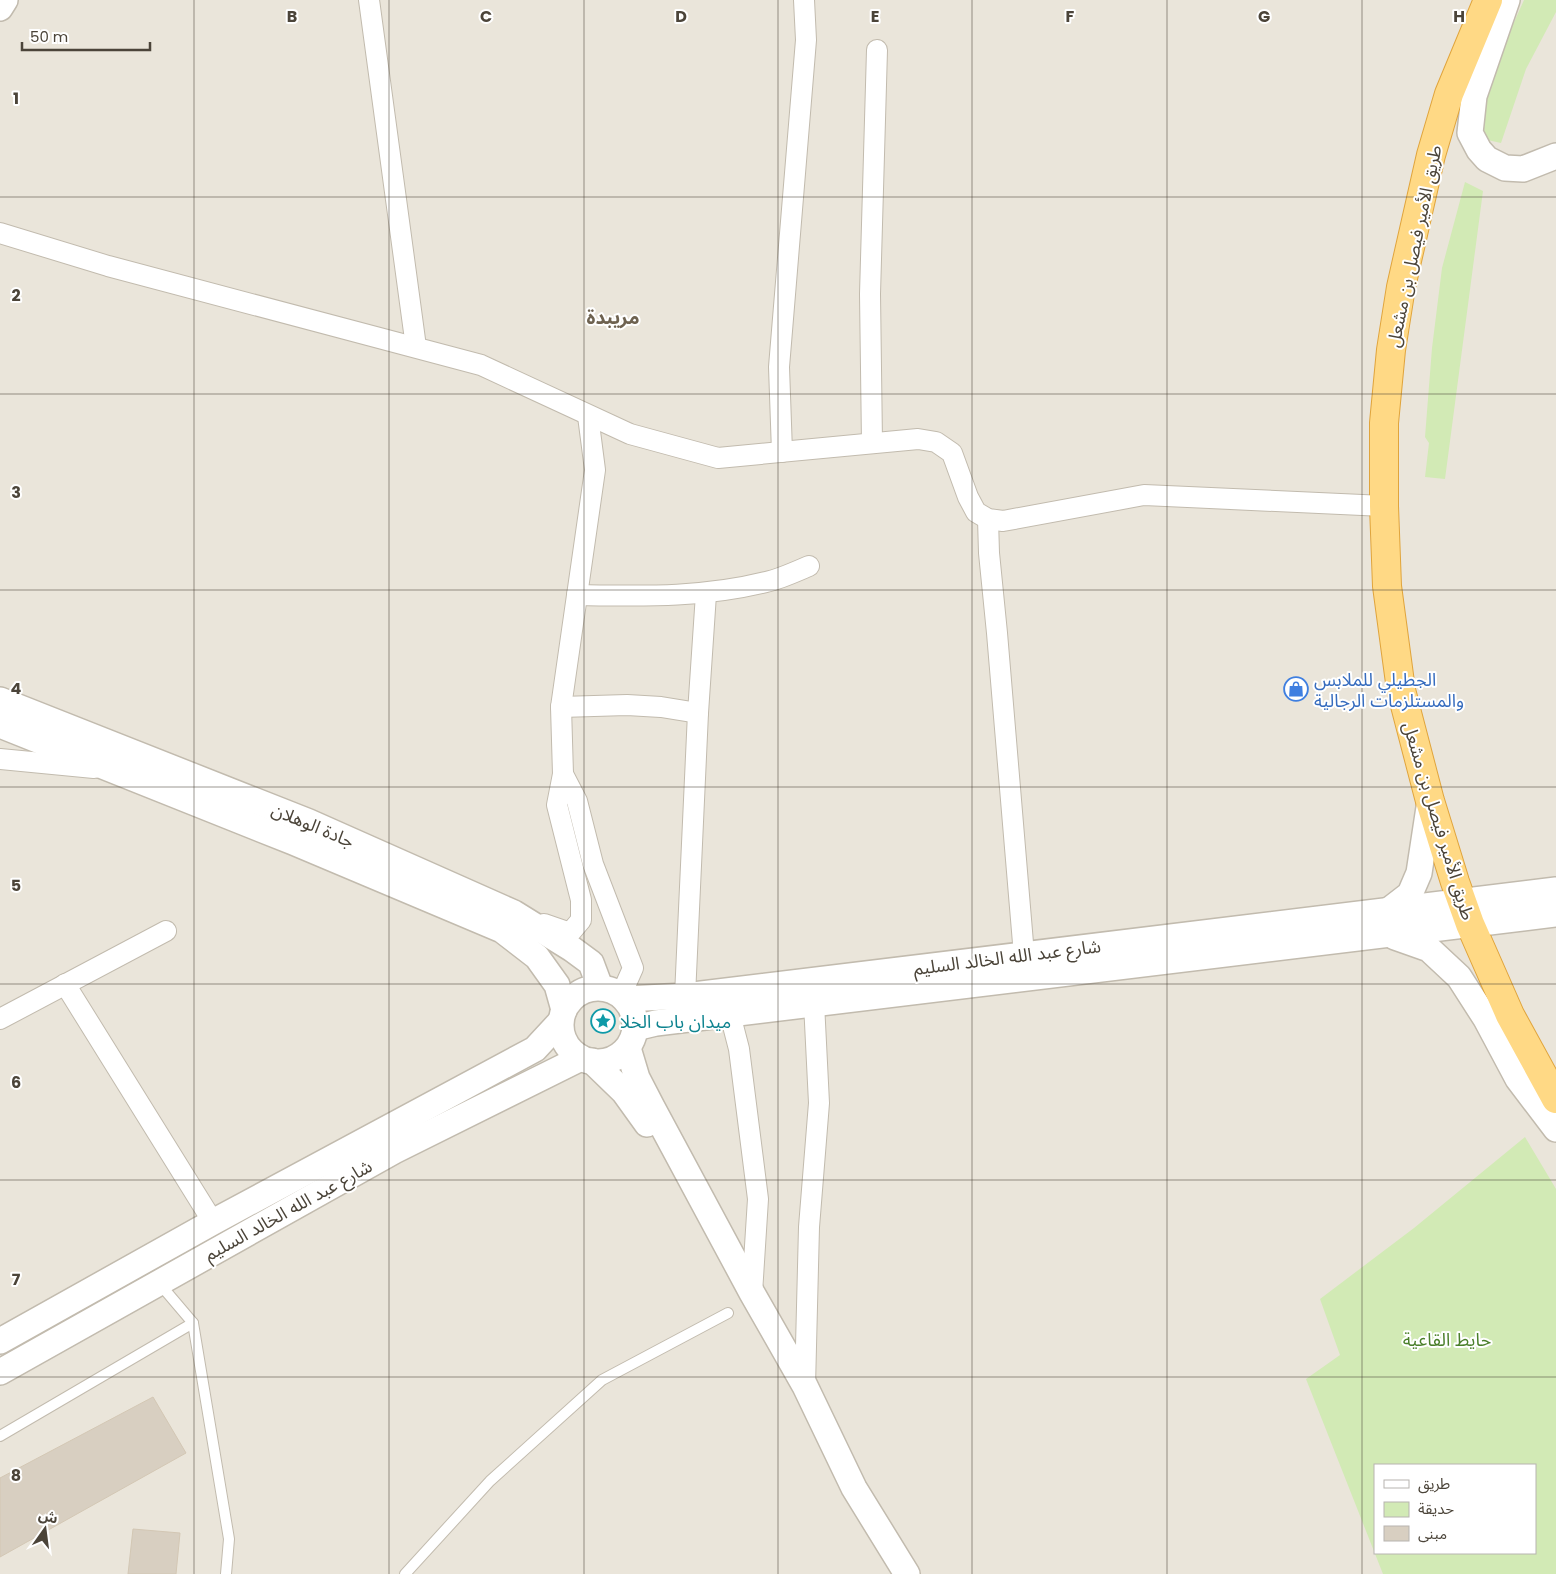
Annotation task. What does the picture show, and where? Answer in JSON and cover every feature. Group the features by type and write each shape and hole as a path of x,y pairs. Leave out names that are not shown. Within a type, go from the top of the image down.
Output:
{"highway":[{"name":"طريق الأمير فيصل بن مشعل","path":"1488,0 1449,94 1431,155 1401,287 1391,350 1384,423 1384,506 1388,586 1401,690 1430,801 1466,913 1510,1015 1556,1099"}],"street":[{"path":"0,8 5,0"},
{"path":"368,0 416,347"},
{"path":"782,452 778,367 806,40 804,0"},
{"path":"1507,0 1474,96 1470,133 1479,150 1487,159 1505,168 1523,169 1556,156"},
{"path":"872,443 870,294 878,50"},
{"path":"0,233 108,266 481,365 630,434 718,458 918,439 936,442 952,454 968,497 976,512 988,519 1003,521 1144,495 1384,506"},
{"path":"514,912 570,933 581,920 581,900 557,805 563,774 561,707 595,470 588,416"},
{"path":"988,519 989,553 998,633 1024,954"},
{"path":"577,594 646,596 706,594 767,582 809,566"},
{"path":"685,996 698,713 706,594"},
{"name":"جادة الوهلان","path":"0,700 309,822 514,912 591,963 615,994"},
{"path":"561,707 627,705 661,707 698,713"},
{"name":"جادة الوهلان","path":"0,725 293,842 502,930 537,957 558,985 562,1016"},
{"path":"0,759 108,769"},
{"path":"563,774 577,801 593,864 633,968 615,994"},
{"path":"1388,922 1410,894 1419,873 1430,801"},
{"name":"شارع عبد الله الخالد السليم","path":"1466,913 1556,890"},
{"path":"1556,894 1548,898 1549,906 1556,909"},
{"name":"شارع عبد الله الخالد السليم","path":"631,1038 656,1023 814,1004 1388,922 1466,913 1556,914"},
{"name":"شارع عبد الله الخالد السليم","path":"615,994 685,996 1024,954 1388,922 1429,948 1459,977 1486,1019 1518,1079 1556,1129"},
{"path":"0,1019 166,931"},
{"path":"65,984 213,1222"},
{"path":"696,1190 624,1092 586,1060 572,1052 565,1043 561,1033 562,1016 567,1003 578,993 585,989 615,994 631,1008 634,1018 631,1038 637,1078 752,1293 805,1386 854,1488 907,1574"},
{"path":"805,1386 809,1228 819,1103 814,1004"},
{"path":"730,1014 739,1049 758,1199 752,1293"},
{"name":"شارع عبد الله الخالد السليم","path":"0,1341 213,1222 535,1049 562,1016"},
{"path":"586,1060 602,1062 612,1059 620,1054 631,1038"},
{"name":"شارع عبد الله الخالد السليم","path":"0,1372 394,1151 586,1060"}],"lane":[{"path":"159,1283 193,1323 229,1539 226,1574"},
{"path":"405,1574 490,1481 602,1380 728,1313"},
{"path":"0,1436 193,1323"}],"shaded area":[{"path":"0,0 1556,0 1556,1574 0,1574"}],"green space":[{"path":"1524,0 1556,0 1556,12 1526,69 1501,143 1483,139 1474,127 1491,73"},
{"path":"1465,182 1483,191 1445,479 1425,477 1429,443 1425,437 1432,348 1442,268"},
{"name":"حايط القاعية","path":"1525,1137 1556,1189 1556,1574 1383,1574 1375,1554 1536,1554 1536,1464 1374,1464 1374,1551 1306,1379 1340,1355 1320,1299 1414,1228"}],"building":[{"path":"153,1397 186,1453 0,1557 0,1478"},
{"path":"133,1529 180,1533 176,1574 128,1574"}],"place":[{"name":"الجطيلي للملابس والمستلزمات الرجالية","path":"1296,689"},
{"name":"ميدان باب الخلا","path":"603,1021"}],"district":[{"name":"مريبدة","path":"613,317"}]}
